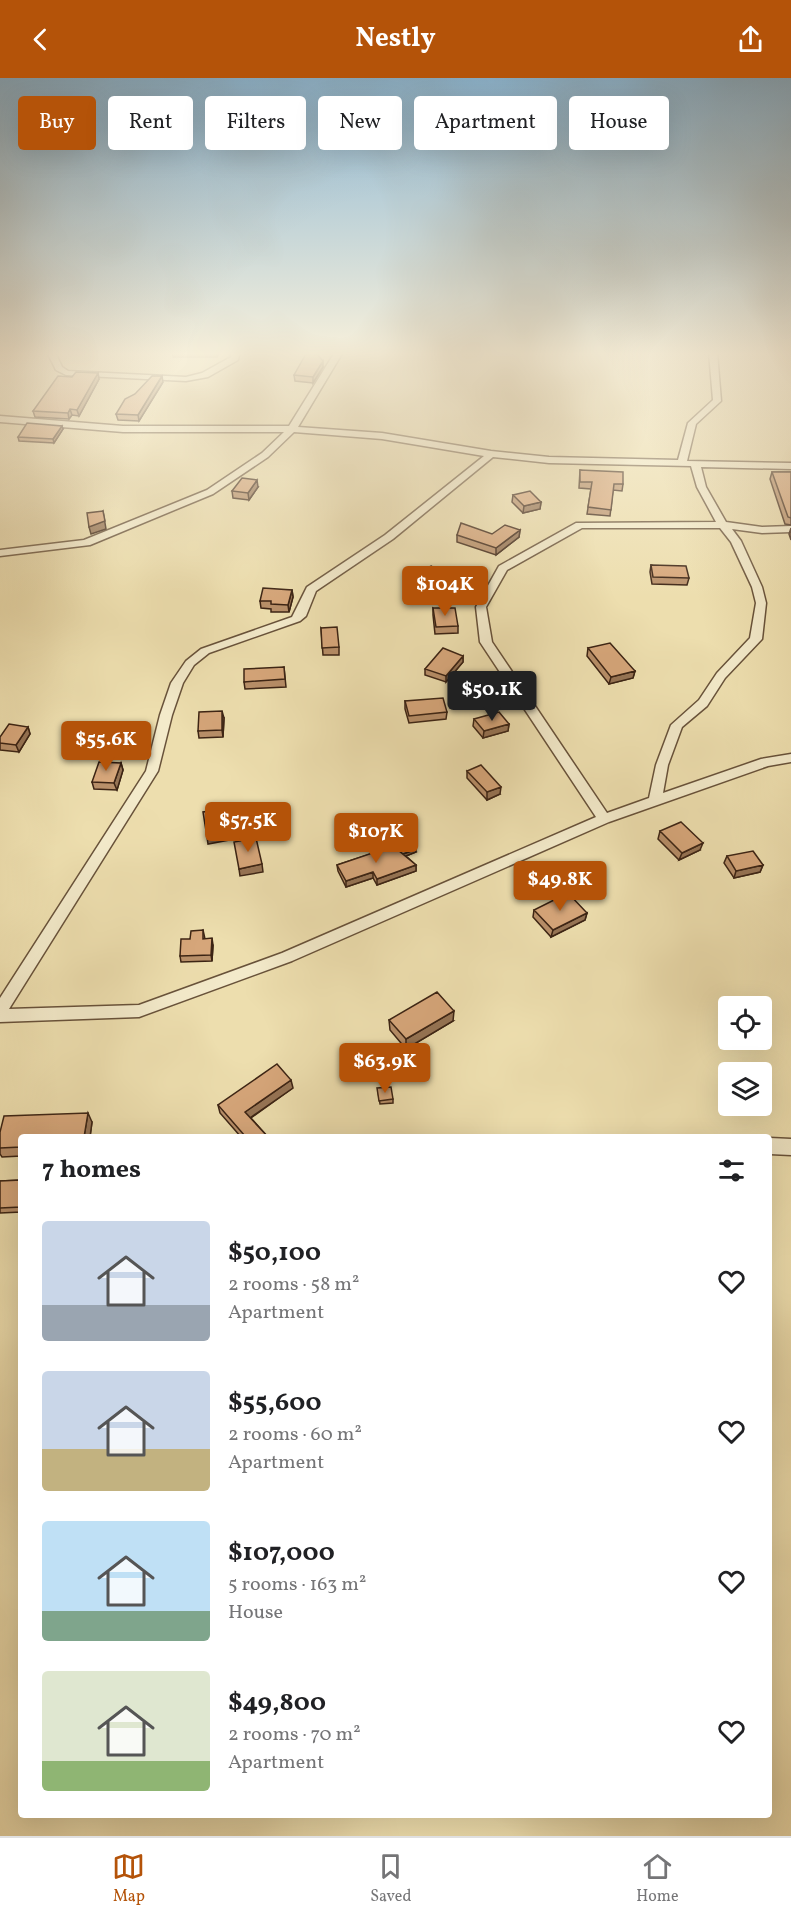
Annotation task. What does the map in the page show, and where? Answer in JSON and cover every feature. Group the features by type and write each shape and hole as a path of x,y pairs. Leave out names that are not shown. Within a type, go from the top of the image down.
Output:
{"street":[{"path":"0,554 86,543 210,492 265,455 286,434"},
{"path":"357,434 382,436 491,454 549,460 791,466"},
{"path":"682,463 689,434"},
{"path":"0,1011 152,771 166,715 177,683 190,663 206,651 296,619 300,616 311,589 390,537 491,454"},
{"path":"655,799 662,765 677,725 703,703 721,676 756,639 761,603 757,587 736,541 711,509 703,484 695,473 696,465"},
{"path":"604,819 486,642 481,607 503,568 580,525 723,525 762,530 791,529"},
{"path":"0,1016 139,1011 287,957 655,799 766,762 791,758"},
{"path":"772,1146 791,1147"}],"building":[{"path":"20,434 56,434 53,439 18,437"},
{"path":"580,470 623,472 623,484 614,484 611,510 588,507 592,482 580,482"},
{"path":"772,472 791,472 791,518 788,517"},
{"path":"242,478 257,480 248,493 232,491"},
{"path":"530,491 541,502 524,506 513,495"},
{"path":"103,511 105,521 89,527 87,513"},
{"path":"461,523 492,534 505,525 520,530 496,548 457,535"},
{"path":"651,565 686,566 689,578 653,577"},
{"path":"431,566 448,577 420,589 405,579"},
{"path":"263,588 292,590 288,605 260,601"},
{"path":"433,608 455,608 458,626 436,627"},
{"path":"337,627 339,647 322,648 321,628"},
{"path":"610,643 635,671 611,677 588,648"},
{"path":"443,648 463,656 446,676 425,669"},
{"path":"284,667 285,679 244,682 244,669"},
{"path":"443,698 447,712 409,716 405,701"},
{"path":"222,711 222,730 198,731 199,712"},
{"path":"499,712 509,724 484,731 474,719"},
{"path":"9,724 28,727 16,745 0,743 0,737"},
{"path":"99,762 121,763 114,783 92,782"},
{"path":"481,765 501,787 487,792 467,771"},
{"path":"224,809 228,833 207,837 203,812"},
{"path":"681,822 703,843 682,853 660,831"},
{"path":"398,827 416,849 403,854 383,833"},
{"path":"256,838 262,864 239,869 234,842"},
{"path":"393,846 416,865 377,879 373,872 346,881 337,865"},
{"path":"753,851 763,865 736,871 727,856"},
{"path":"568,893 587,913 553,930 534,910"},
{"path":"203,930 203,939 212,938 211,955 180,956 181,939 190,939 191,931"},
{"path":"437,992 454,1011 406,1039 389,1020"},
{"path":"277,1064 291,1080 245,1112 265,1134 243,1134 218,1105"},
{"path":"391,1087 393,1099 379,1101 377,1088"},
{"path":"88,1113 84,1134 18,1134 18,1147 0,1148 0,1132 4,1116"},
{"path":"18,1180 18,1207 0,1208 0,1181"}]}
